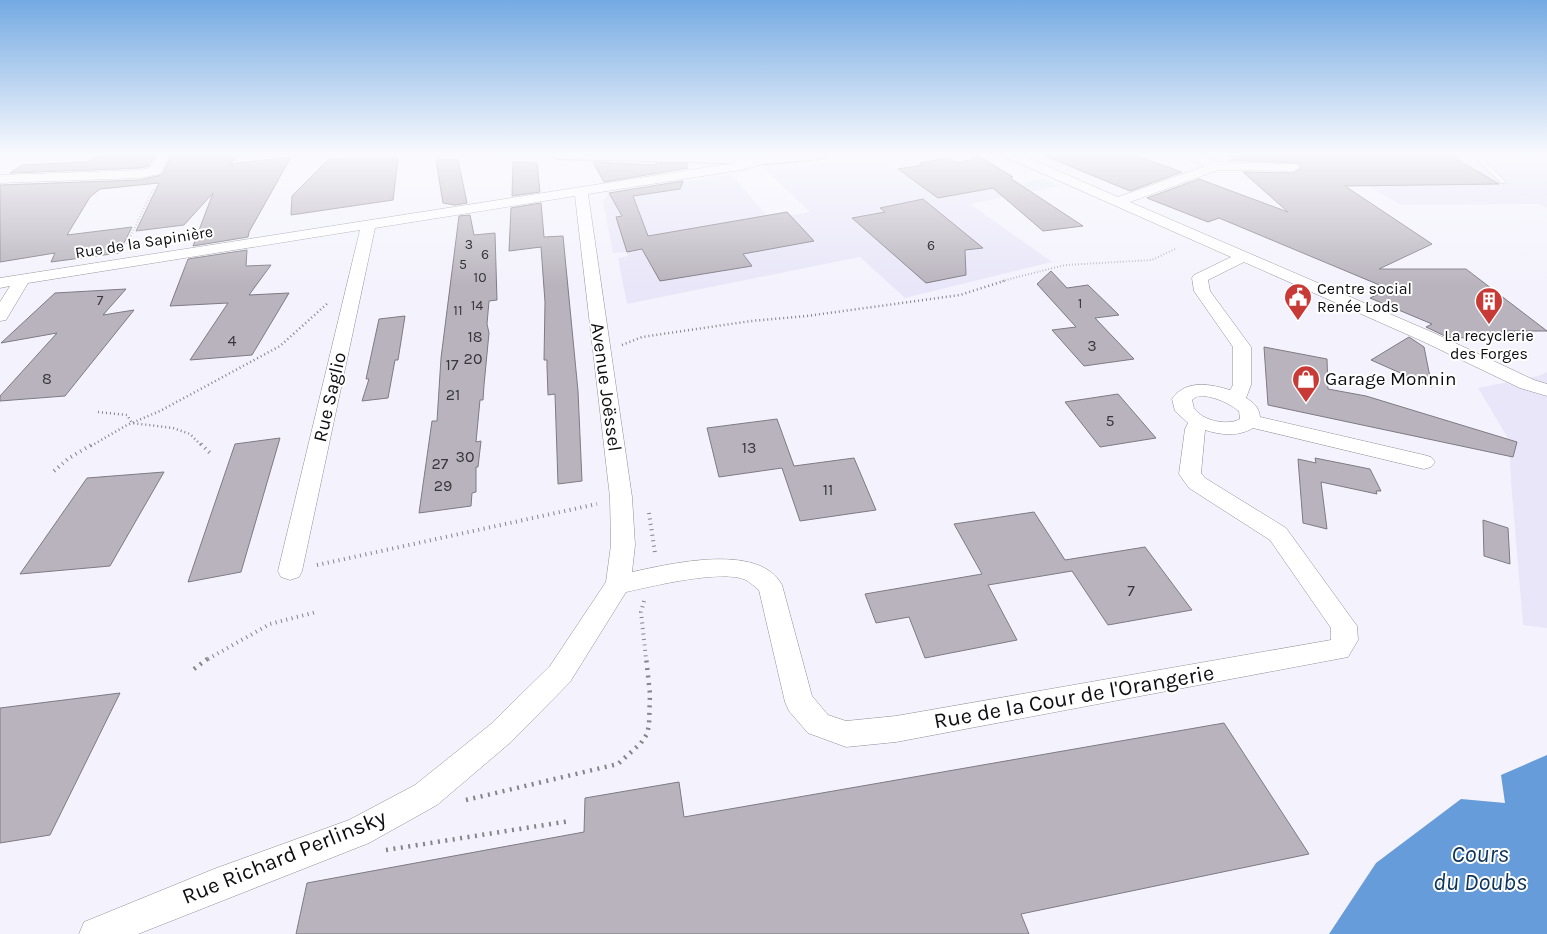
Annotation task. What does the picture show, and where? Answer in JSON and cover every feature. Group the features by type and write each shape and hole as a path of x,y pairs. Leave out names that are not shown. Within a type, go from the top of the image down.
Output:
{"street":[{"name":"Rue de la Sapinière","path":"0,283 534,198"},
{"name":"Avenue Joëssel","path":"582,198 622,497 623,545 618,584"},
{"path":"1111,198 1428,337 1527,384 1547,390"},
{"path":"1119,201 1129,198"},
{"name":"Rue Saglio","path":"290,570 370,224"},
{"path":"1236,398 1242,385 1242,347 1202,291 1200,278 1245,256"},
{"path":"0,316 22,280"},
{"path":"1250,420 1249,409 1236,398 1220,392 1204,390 1190,392 1182,400 1185,411 1199,422 1220,428 1239,428 1250,420 1424,462"},
{"name":"Rue de la Cour de l'Orangerie","path":"618,584 708,570 734,569 752,572 770,585 799,702 818,724 846,734 896,730 1339,649 1345,640 1344,626 1278,534 1197,482 1190,474 1195,428 1199,422"},
{"name":"Rue Richard Perlinsky","path":"96,934 214,886 358,832 426,796 501,733 560,674 618,584"}],"path":[{"path":"117,264 149,198"},
{"path":"617,348 642,337 750,321 807,316 960,295 984,286 1065,265 1117,262"},
{"path":"54,471 69,458 132,423 160,411 280,346 326,304 354,290"},
{"path":"98,412 127,415 132,423"},
{"path":"132,423 173,428 190,434 210,454"},
{"path":"290,570 453,536 622,497"},
{"path":"194,669 216,653 270,624 316,612"},
{"path":"379,851 570,821"}],"shaded area":[{"path":"606,198 751,198 767,216 778,218 810,212 795,198 1002,198 970,204 1052,262 905,298 860,257 627,304 618,258 628,256 627,252 613,253 603,201"},
{"path":"1388,198 1547,198 1547,208 1539,204 1401,205"},
{"path":"1547,372 1547,628 1523,625 1509,440 1478,388 1538,376"}],"water":[{"name":"Cours du Doubs","path":"1547,755 1547,934 1329,934 1376,863 1461,799 1505,803 1501,775"}],"building":[{"path":"0,198 90,198 67,235 132,227 119,253 51,262 55,253 0,262"},
{"path":"152,198 209,198 184,225 136,231"},
{"path":"211,198 268,198 248,237 193,246"},
{"path":"292,198 393,198 393,200 291,215"},
{"path":"442,198 466,198 467,203 455,205 443,203"},
{"path":"612,198 634,198 648,236 787,212 814,241 743,254 752,266 660,281 642,249 627,252 616,217 622,216"},
{"path":"1004,198 1040,198 1083,226 1043,231"},
{"path":"1147,198 1249,198 1288,212 1272,198 1362,198 1432,244 1379,269 1466,269 1547,331 1501,331 1509,337 1449,338 1426,327 1432,324 1370,298 1389,289 1219,218 1208,222"},
{"path":"923,199 983,248 965,250 966,275 926,283 852,218 885,212 880,208"},
{"path":"541,203 544,237 563,236 578,391 582,481 558,484 555,394 548,395 547,360 544,360 545,302 541,247 509,251 511,208"},
{"path":"470,215 474,235 495,233 497,300 489,301 487,324 489,333 483,400 480,400 476,442 481,441 478,467 476,467 476,492 472,493 471,506 419,513 432,421 437,421 441,358 459,216"},
{"path":"247,250 246,266 271,265 249,295 289,293 252,355 190,360 228,303 170,306 188,259"},
{"path":"1051,271 1067,288 1088,285 1119,315 1095,318 1134,359 1084,366 1052,330 1076,327 1037,284"},
{"path":"126,289 103,315 134,310 65,396 0,401 0,396 57,333 1,343 55,293"},
{"path":"405,316 398,360 395,360 388,398 362,401 369,379 366,379 379,319"},
{"path":"1409,337 1424,347 1432,387 1371,360"},
{"path":"1264,347 1327,359 1328,389 1366,396 1517,442 1513,457 1268,405"},
{"path":"1118,394 1156,438 1100,447 1065,402"},
{"path":"777,419 794,466 854,458 876,510 800,521 782,468 719,477 707,428"},
{"path":"280,438 241,572 188,582 235,444"},
{"path":"1315,458 1370,469 1381,491 1376,491 1377,494 1321,482 1327,529 1303,523 1298,459 1316,463"},
{"path":"164,472 110,566 20,574 87,478"},
{"path":"1034,512 1065,560 1145,547 1192,610 1108,625 1072,571 988,585 1017,640 925,658 909,617 876,623 865,594 982,574 954,524"},
{"path":"1483,520 1508,528 1510,564 1484,556"},
{"path":"120,693 50,835 0,843 0,708"},
{"path":"1224,723 1309,854 1021,914 1029,934 296,934 307,883 584,832 585,798 679,782 684,817"}],"place":[{"name":"Centre social Renée Lods","path":"1298,321"},
{"name":"La recyclerie des Forges","path":"1489,325"},
{"name":"Garage Monnin","path":"1306,403"}]}
